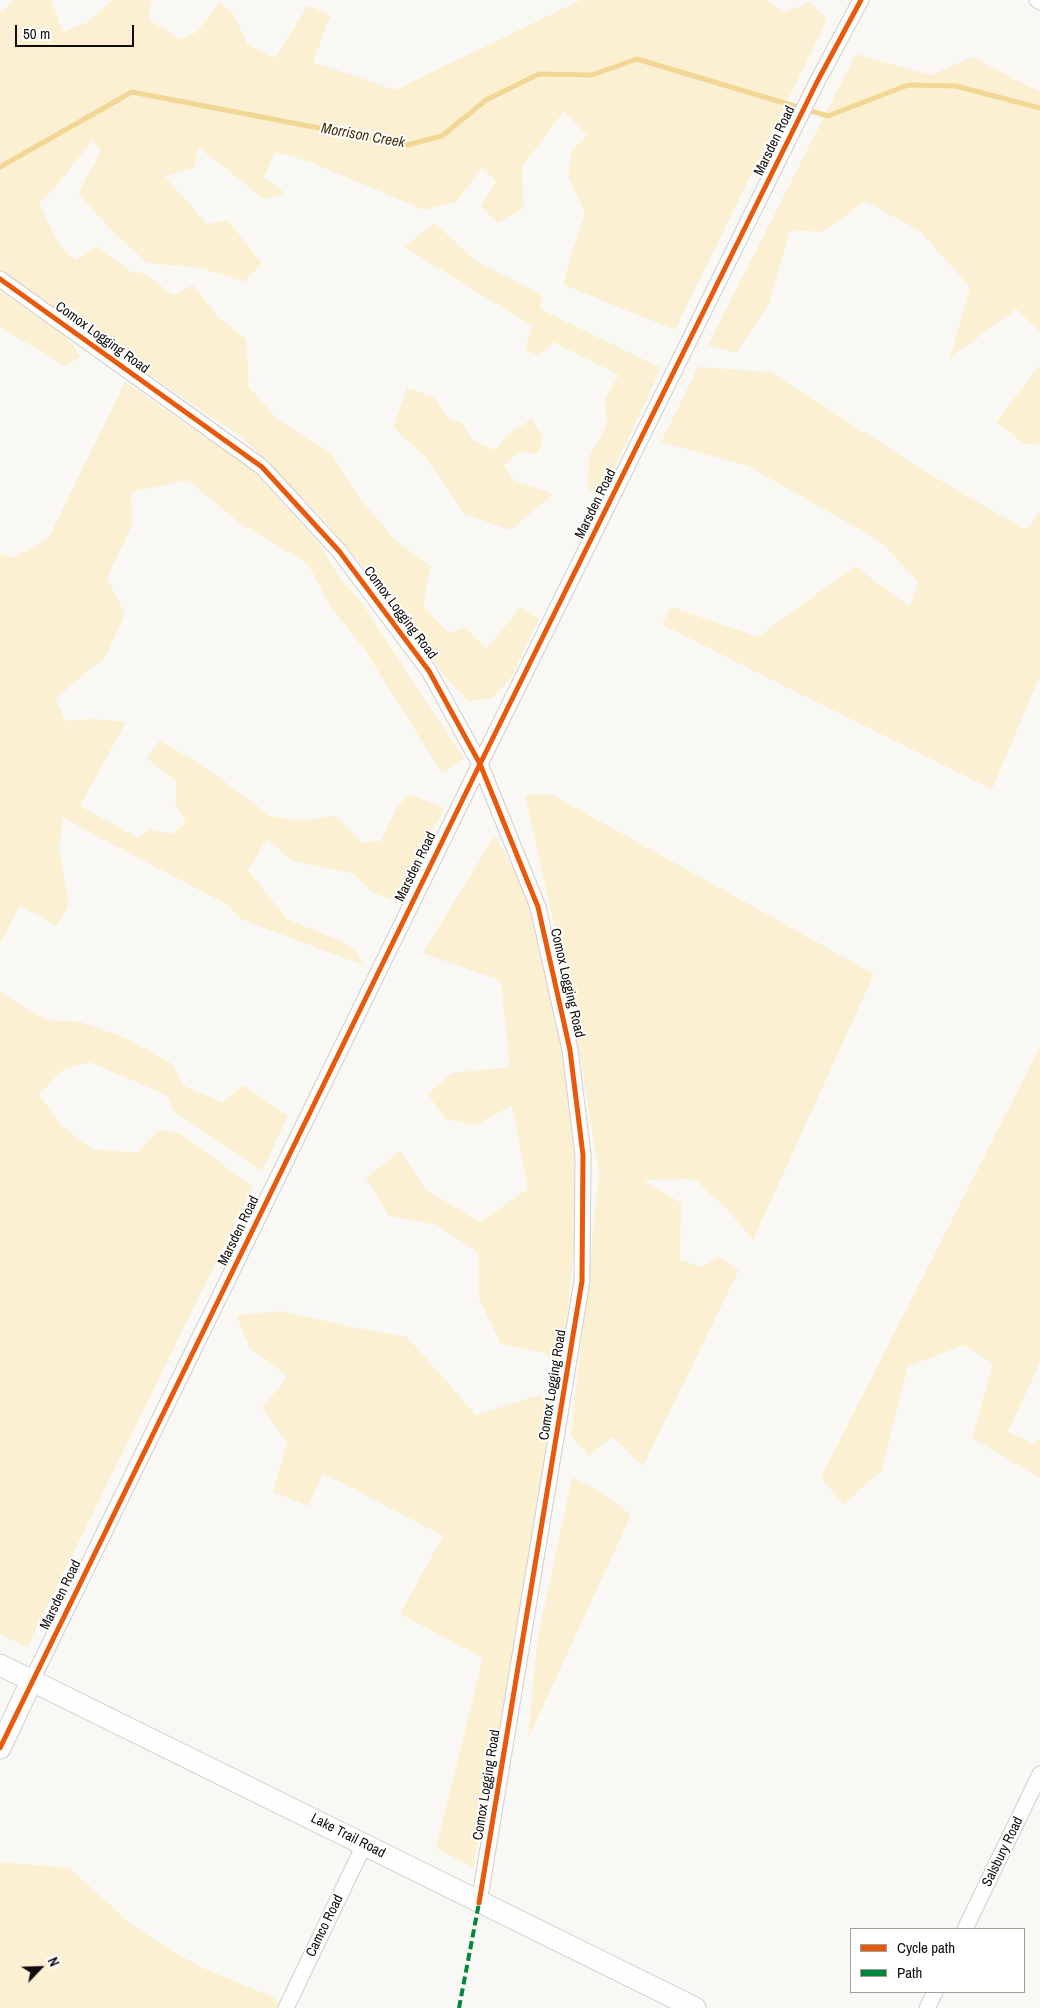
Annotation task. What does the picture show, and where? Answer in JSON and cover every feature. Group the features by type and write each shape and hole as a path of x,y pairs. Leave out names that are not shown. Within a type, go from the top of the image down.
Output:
{"street":[{"name":"Marsden Road","path":"0,1748 480,764 786,144 861,0"},
{"path":"1036,0 1040,2"},
{"name":"Comox Logging Road","path":"0,279 262,467 340,551 429,671 480,764 538,907 570,1050 584,1155 582,1281 479,1903"},
{"name":"Lake Trail Road","path":"0,1665 695,2008"},
{"name":"Salsbury Road","path":"965,1928 1040,1774"},
{"name":"Camco Road","path":"286,2008 365,1844"},
{"path":"927,2008 934,1993"}],"shaded area":[{"path":"15,0 51,0 63,32 88,22 112,0 151,0 149,20 180,39 197,32 219,2 234,15 248,45 275,58 308,5 330,16 313,62 395,90 581,0 767,0 783,13 810,2 827,20 675,330 564,285 569,262 585,213 568,176 572,150 587,135 564,111 522,167 524,208 498,223 481,207 496,181 482,168 456,202 424,210 310,162 275,152 264,177 286,194 264,199 198,147 194,168 165,177 207,224 228,220 262,264 244,282 201,268 147,263 112,231 78,193 101,151 93,140 52,191 39,203 59,245 75,260 97,246 131,272 144,273 173,295 193,285 219,318 246,339 249,387 277,419 331,453 361,500 397,542 431,566 423,606 449,633 466,627 486,649 521,607 539,618 511,678 493,698 468,701 446,678 379,586 321,517 242,437 196,407 0,269 0,14"},
{"path":"856,54 931,75 972,57 1040,92 1040,332 1016,309 950,358 970,287 921,232 865,201 823,232 790,230 769,304 736,353 708,345"},
{"path":"435,223 476,261 543,295 540,309 661,368 603,492 588,490 589,457 607,425 605,398 619,375 553,342 539,356 525,349 532,326 404,247"},
{"path":"0,290 66,336 81,357 65,366 0,327"},
{"path":"1040,365 1040,445 1024,444 996,422"},
{"path":"698,367 771,372 926,472 1026,530 1040,512 1040,676 992,789 662,624 672,607 758,637 855,566 910,607 918,582 880,541 748,466 661,442"},
{"path":"125,382 252,469 318,542 341,580 360,600 464,759 442,773 365,650 330,606 308,564 238,522 188,480 131,492 132,525 107,578 125,614 106,656 55,699 66,721 94,719 126,722 80,806 139,838 150,829 172,834 186,822 175,804 177,782 147,758 160,740 212,772 270,816 301,821 335,816 362,843 381,841 397,807 409,794 444,808 397,902 372,892 352,873 292,861 267,838 248,870 287,919 338,940 355,950 365,966 241,919 226,904 63,818 59,850 69,904 57,926 20,906 0,944 0,554 13,558 48,539"},
{"path":"407,388 434,397 448,418 462,423 473,441 495,450 510,433 532,419 543,437 538,454 518,452 504,466 514,480 554,494 510,530 464,514 426,458 393,427"},
{"path":"551,794 874,974 753,1240 728,1210 694,1179 643,1180 681,1203 680,1260 701,1267 719,1257 739,1270 643,1466 612,1437 589,1456 571,1435 599,1173 571,1002 525,795"},
{"path":"495,835 525,890 555,1016 582,1175 561,1377 545,1353 501,1344 479,1299 478,1253 437,1225 389,1216 366,1178 400,1151 426,1190 480,1222 528,1189 512,1105 477,1125 445,1119 428,1094 452,1073 510,1067 501,981 423,953"},
{"path":"0,992 46,1020 81,1022 130,1040 174,1065 182,1085 223,1103 243,1085 288,1116 262,1171 174,1112 167,1095 89,1062 61,1071 39,1095 61,1125 92,1149 137,1153 159,1130 181,1134 253,1187 27,1647 0,1634"},
{"path":"1040,1047 1040,1362 1008,1432 1035,1444 1040,1438 1040,1478 972,1438 993,1364 965,1345 908,1366 882,1470 843,1505 821,1477"},
{"path":"281,1311 407,1337 476,1415 539,1395 560,1404 473,1868 436,1848 483,1658 400,1614 443,1536 323,1473 308,1506 273,1492 287,1443 262,1408 288,1376 250,1349 236,1315"},
{"path":"572,1477 600,1491 631,1515 528,1739 537,1642"},
{"path":"0,1862 69,1868 129,1922 161,1944 200,1967 273,1997 285,2008 0,2008"}],"waterway":[{"name":"Morrison Creek","path":"0,167 132,92 407,145 442,136 486,100 539,74 592,75 637,59 828,116 908,85 956,86 1040,108"}],"marked path":[{"path":"459,2008 479,1903"}],"cycle path":[{"path":"0,1748 480,764 817,82 861,0"},
{"path":"0,279 262,467 339,551 429,671 480,764 538,907 570,1050 583,1155 582,1281 479,1903"}]}
